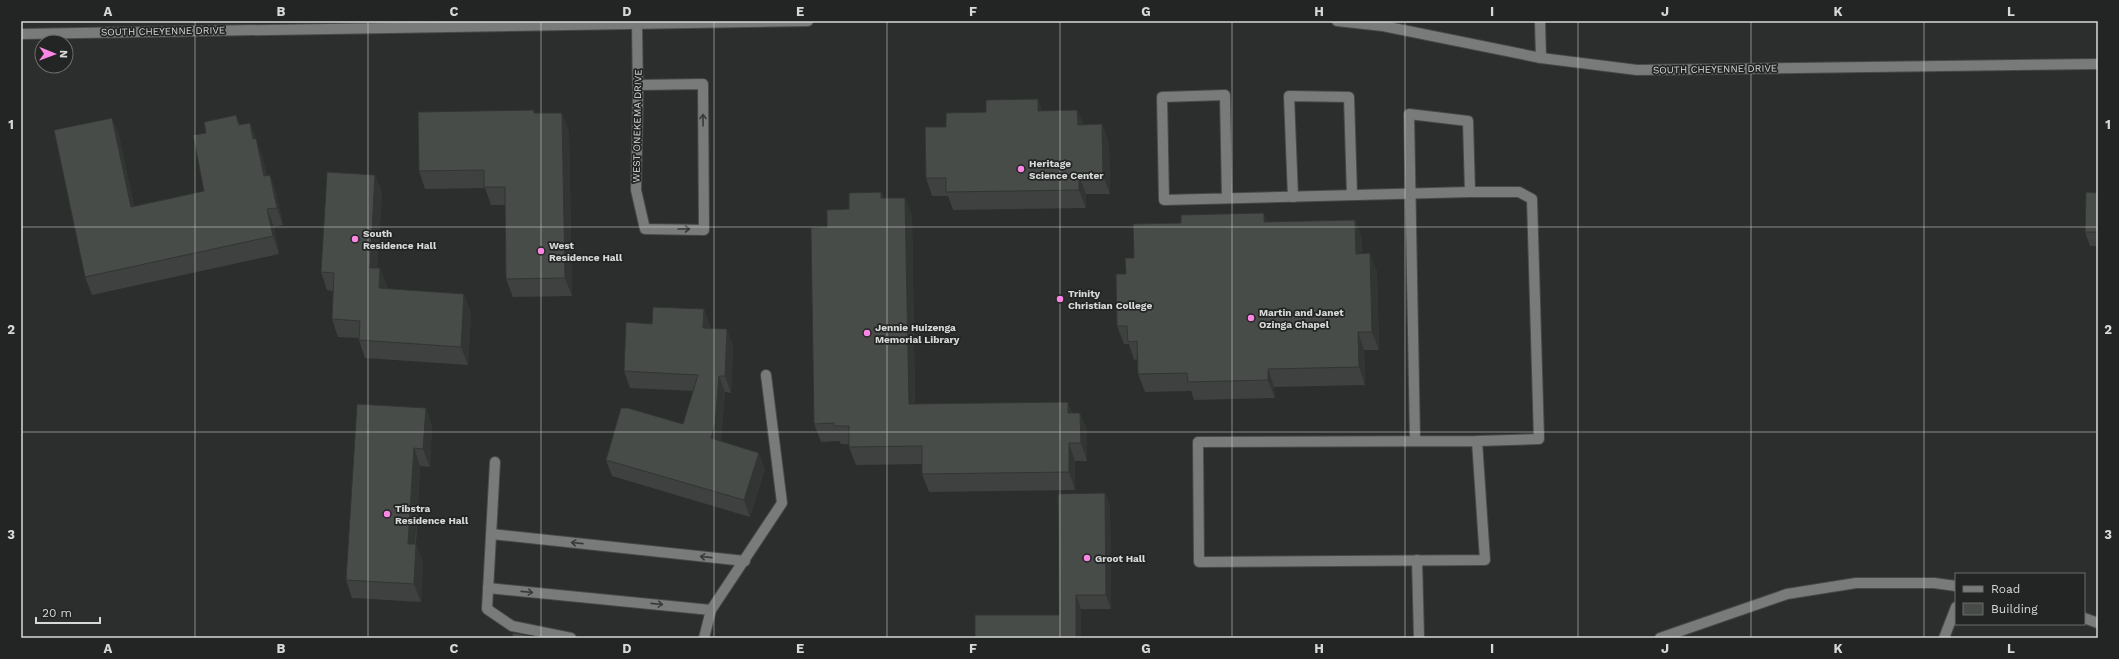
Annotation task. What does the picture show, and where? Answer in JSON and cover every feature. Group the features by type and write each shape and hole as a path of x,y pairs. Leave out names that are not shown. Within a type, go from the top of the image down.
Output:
{"street":[{"name":"SOUTH CHEYENNE DRIVE","path":"21,34 638,22 808,21"},
{"name":"SOUTH CHEYENNE DRIVE","path":"1337,21 1383,26 1541,58 1637,70 2098,64"},
{"path":"1540,21 1541,58"},
{"name":"WEST ONEKEMA DRIVE","path":"638,22 636,190 645,229 704,230 703,84 638,85"},
{"path":"1227,198 1224,95 1162,97 1164,200 1470,192 1519,192 1532,199 1539,439 1477,441 1415,440 1198,442 1199,562 1485,560 1477,441"},
{"path":"1294,197 1289,96 1349,97 1352,195"},
{"path":"1415,440 1409,114 1468,121 1470,192"},
{"path":"704,638 711,610 782,502 766,374"},
{"path":"495,462 487,608 512,626 571,638"},
{"path":"491,534 744,561"},
{"path":"1417,560 1419,638"},
{"path":"1660,638 1685,634 1787,594 1856,583 1934,583 1955,586"},
{"path":"488,588 711,610"},
{"path":"1944,638 1955,610"},
{"path":"2085,618 2098,623"}],"building":[{"name":"Heritage Science Center","path":"1038,99 1038,111 1077,110 1078,125 1102,124 1103,176 1079,176 1079,190 946,192 946,178 926,178 925,127 946,127 946,113 986,112 986,100"},
{"name":"West Residence Hall","path":"534,110 534,113 562,113 565,278 506,279 505,187 484,187 484,170 419,171 418,112"},
{"path":"236,115 239,125 250,123 253,139 256,138 264,176 270,175 277,208 267,209 273,236 85,277 54,130 112,118 131,207 204,191 193,135 206,133 204,122"},
{"name":"South Residence Hall","path":"327,172 375,175 370,268 380,268 379,288 464,294 461,347 359,340 360,321 332,319 334,273 321,272"},
{"name":"Jennie Huizenga Memorial Library","path":"881,192 881,198 905,198 909,404 1068,402 1068,413 1080,413 1081,443 1069,443 1069,472 922,474 922,446 849,447 849,426 834,426 834,423 814,424 811,228 827,227 827,210 849,209 849,193"},
{"path":"2086,192 2098,193 2098,232 2085,232"},
{"name":"Martin and Janet Ozinga Chapel","path":"1264,213 1264,222 1355,220 1356,254 1370,253 1372,332 1358,332 1359,367 1268,369 1268,380 1188,382 1187,373 1138,374 1137,341 1128,342 1127,326 1117,326 1116,274 1126,274 1125,258 1134,258 1133,224 1181,223 1181,215"},
{"path":"653,307 704,309 703,328 727,329 725,376 719,376 715,424 711,438 759,453 744,500 606,460 621,408 628,408 683,424 698,375 624,371 626,322 652,324"},
{"name":"Tibstra Residence Hall","path":"357,404 426,408 423,449 414,448 408,544 416,544 414,584 346,580"},
{"path":"1105,493 1106,595 1076,595 1076,638 975,638 975,615 1059,615 1058,494"},
{"path":"513,633 545,638 512,638"},
{"path":"2028,636 2051,638 2027,638"}],"place":[{"name":"Heritage Science Center","path":"1021,169"},
{"name":"South Residence Hall","path":"355,239"},
{"name":"West Residence Hall","path":"541,251"},
{"name":"Trinity Christian College","path":"1060,299"},
{"name":"Martin and Janet Ozinga Chapel","path":"1251,318"},
{"name":"Jennie Huizenga Memorial Library","path":"867,333"},
{"name":"Tibstra Residence Hall","path":"387,514"},
{"name":"Groot Hall","path":"1087,558"}]}
